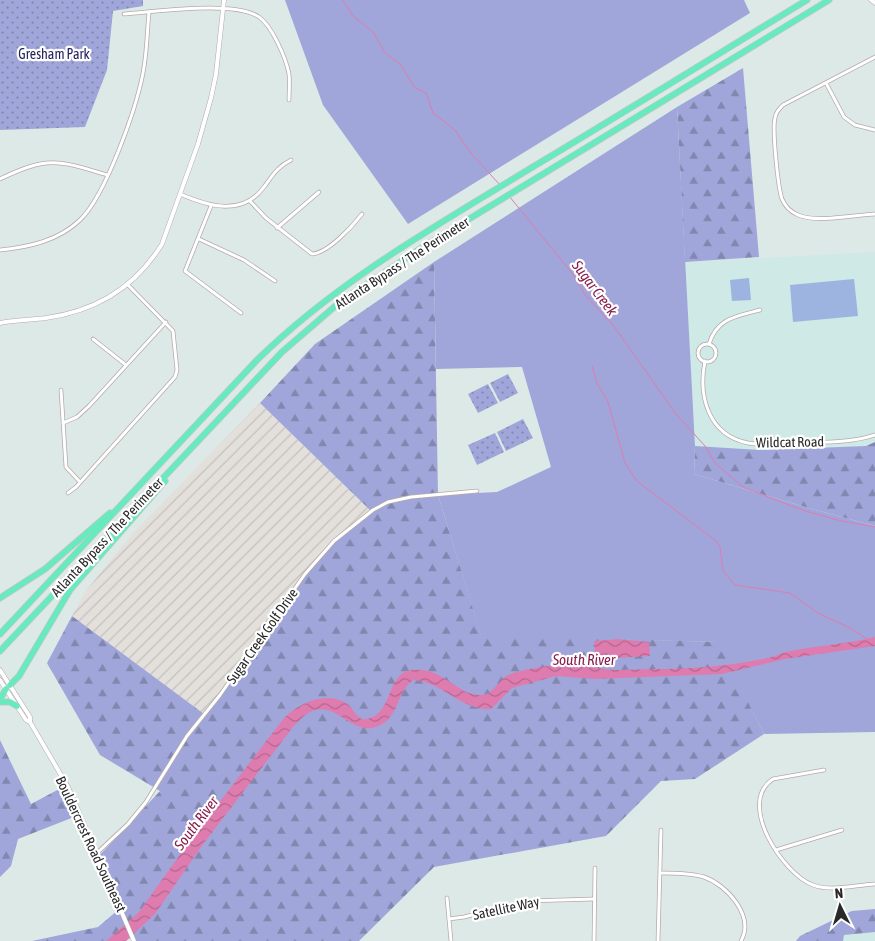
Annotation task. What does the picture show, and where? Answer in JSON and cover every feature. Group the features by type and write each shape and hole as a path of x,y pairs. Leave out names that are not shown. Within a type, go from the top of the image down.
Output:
{"highway":[{"name":"Atlanta Bypass / The Perimeter","path":"0,634 290,329 350,280 807,0"},
{"name":"Atlanta Bypass / The Perimeter","path":"0,651 282,352 312,325 357,290 422,247 829,0"},
{"path":"17,706 10,702 0,701 8,687 19,676 70,590 147,502 190,449"},
{"path":"0,598 45,569 132,493"}],"street":[{"path":"0,323 80,311 102,302 128,285 148,265 162,244 198,144 216,74 224,0"},
{"path":"871,0 875,3"},
{"path":"124,14 222,6 244,9 260,17 276,39 289,74 289,100"},
{"path":"0,250 43,242 74,225 93,204 107,175 134,106 143,73 149,12"},
{"path":"875,57 783,106 775,115 782,198 792,212 808,218 875,214"},
{"path":"826,83 844,118 855,125 875,130"},
{"path":"180,194 211,206 234,207 250,201 265,187 274,171 291,160"},
{"path":"0,179 28,166 55,162 70,164 107,175"},
{"path":"277,228 320,192"},
{"path":"250,201 277,228 309,253 316,254 347,231 362,214"},
{"path":"211,206 185,271 241,313"},
{"path":"199,239 244,260 274,281"},
{"path":"68,492 80,482 175,377 173,331 128,285"},
{"path":"710,344 718,325 728,319 760,310"},
{"path":"63,423 77,417 166,322"},
{"path":"93,339 126,365"},
{"path":"710,344 715,348 716,354 711,360 705,361 699,356 699,350 702,346 710,344"},
{"name":"Wildcat Road","path":"705,361 703,383 705,404 712,421 736,439 749,443 812,442 859,440 875,435"},
{"path":"61,390 66,467 80,482"},
{"name":"Sugar Creek Golf Drive","path":"96,855 128,824 146,802 187,736 220,695 305,574 334,541 373,510 388,502 411,497 477,491"},
{"name":"Bouldercrest Road Southeast","path":"0,670 5,677 17,706 26,720 30,722"},
{"name":"Bouldercrest Road Southeast","path":"0,680 8,687 30,718 30,722 68,787 134,941"},
{"path":"824,770 773,779 764,787 759,803 761,822 776,850 796,876 812,885 831,887 875,884"},
{"path":"658,941 662,873 661,830"},
{"path":"776,850 842,830"},
{"path":"594,941 595,868"},
{"path":"662,873 686,873 706,878 730,895 741,909 744,924 741,941"},
{"path":"447,898 451,941"},
{"name":"Satellite Way","path":"449,918 464,917 528,901 594,899"}],"shaded area":[{"path":"875,252 875,442 866,446 760,450 695,446 685,262"},
{"path":"749,278 751,300 732,301 730,280"},
{"path":"854,279 858,316 793,322 790,285"},
{"path":"260,403 371,511 204,715 72,616 85,592 132,534"},
{"path":"875,909 875,941 796,941 800,936 850,911"}],"green space":[{"name":"Gresham Park","path":"0,0 143,0 143,6 113,11 107,70 85,127 0,130"},
{"path":"285,0 744,0 750,13 408,224 323,105"},
{"path":"743,68 759,257 685,262 677,107"},
{"path":"677,107 695,446 694,474 875,526 875,732 764,734 717,642 481,636 438,495 497,492 551,467 522,367 436,369 434,262"},
{"path":"434,262 438,495 481,635 718,642 764,734 695,779 661,781 606,836 434,867 359,941 136,941 134,936 125,941 32,941 98,927 118,910 96,859 160,791 100,755 47,663 72,616 204,714 310,568 343,533 371,511 260,403 315,344"},
{"path":"508,374 518,393 500,402 490,383"},
{"path":"488,384 498,403 478,413 468,394"},
{"path":"523,419 533,438 506,451 497,432"},
{"path":"495,433 504,452 477,465 468,445"},
{"path":"875,442 875,526 694,474 695,446 760,450 866,446"},
{"path":"0,740 31,804 63,787 74,817 18,839 11,866 0,877"},
{"path":"875,909 875,932 844,935 843,941 796,941 800,936 852,911"}],"water":[{"name":"South River","path":"875,637 875,646 785,659 722,674 595,679 556,676 512,688 491,709 471,706 434,686 414,680 404,691 388,719 381,725 372,728 356,726 327,710 319,709 310,712 293,727 201,847 155,914 126,941 106,941 139,912 191,839 284,718 305,703 330,698 338,700 346,703 360,718 366,719 375,716 381,710 398,678 412,670 433,672 465,691 482,695 493,690 508,675 551,665 569,664 616,670 709,666 753,661 785,652"},
{"path":"618,639 649,642 650,656 600,659 595,657 594,641"}],"waterway":[{"name":"Sugar Creek","path":"343,0 352,15 373,32 385,53 401,65 414,87 426,93 433,113 455,130 470,152 500,185"},
{"name":"Sugar Creek","path":"509,196 572,273 586,296 613,325 676,414 705,446 715,463 743,487 802,510 841,521 875,527"},
{"path":"592,366 597,383 608,402 625,463 637,481 716,541 720,547 723,571 735,585 790,593 818,613 850,628 867,639"}]}
